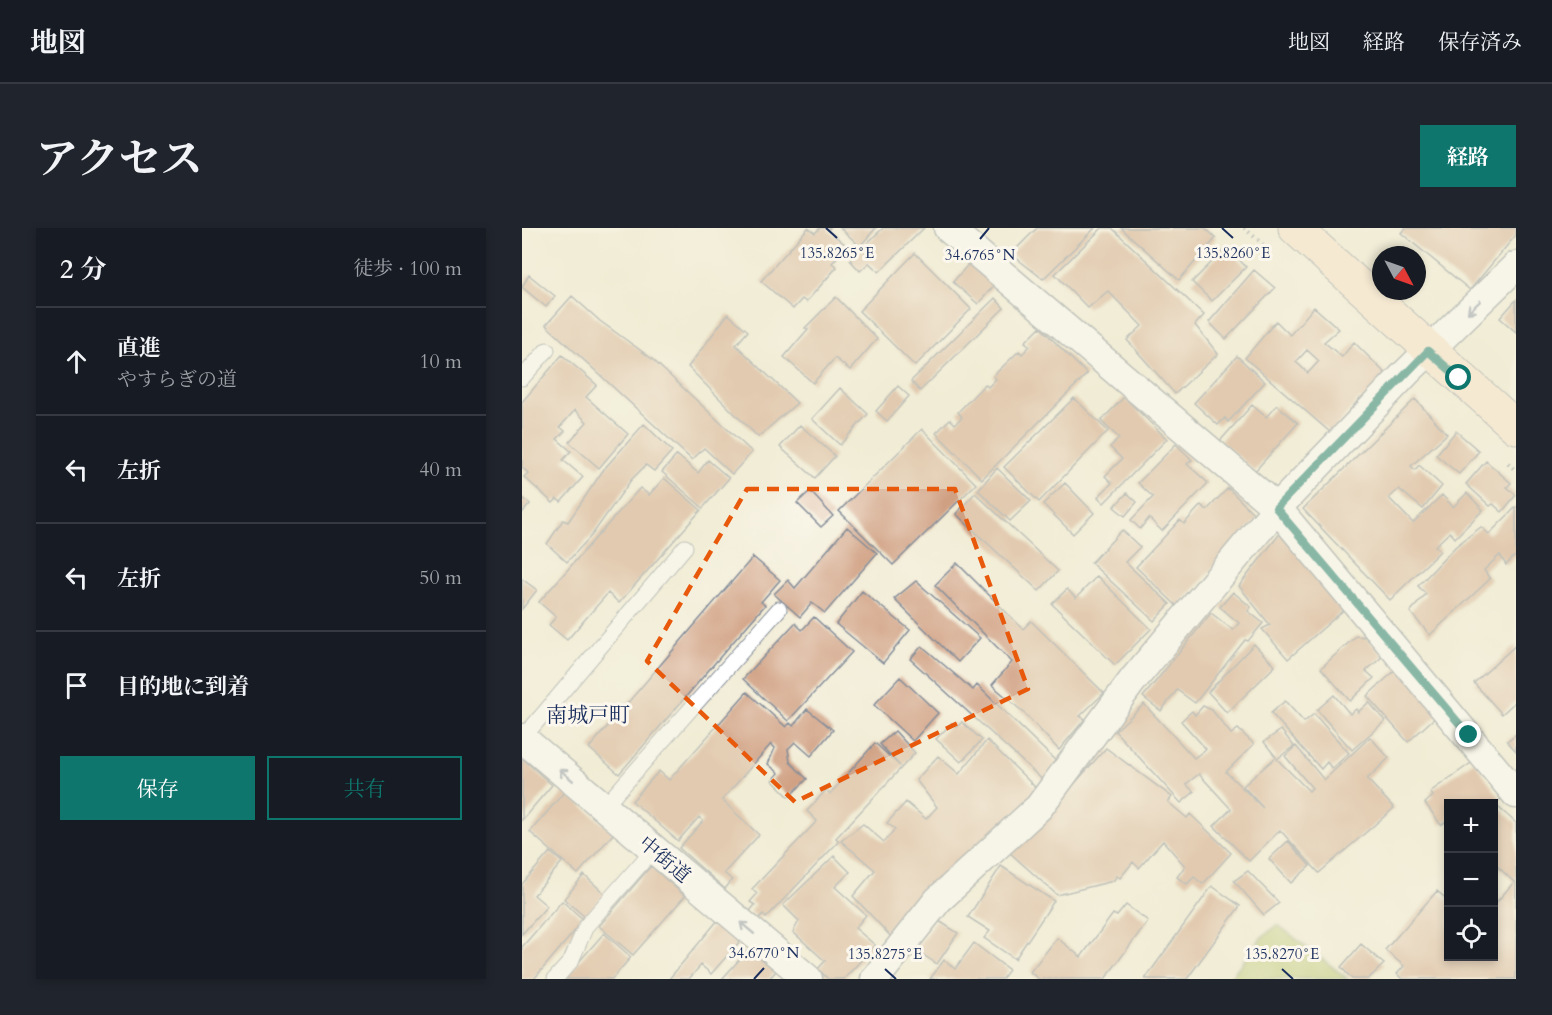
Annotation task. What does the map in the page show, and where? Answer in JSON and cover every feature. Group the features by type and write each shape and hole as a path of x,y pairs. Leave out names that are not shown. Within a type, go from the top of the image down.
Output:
{"street":[{"path":"948,228 1276,508 1516,794"},
{"path":"1294,228 1428,351 1516,427"},
{"path":"875,979 938,900 1040,807 1133,680 1276,508 1428,351 1516,266"},
{"name":"中街道","path":"522,739 808,979"}],"lane":[{"path":"522,378 547,350"},
{"path":"522,739 685,547"},
{"path":"604,807 779,609"},
{"path":"555,979 572,961 586,926 653,850"}],"highlighted area":[{"path":"747,489 955,489 1028,689 795,802 647,661"}],"green space":[{"path":"1278,925 1348,979 1229,979 1262,937"}],"building":[{"path":"808,228 815,233 820,228 830,228 828,230 847,246 832,263 837,267 806,302 802,299 793,309 761,281"},
{"path":"840,228 876,228 860,246"},
{"path":"883,228 924,228 879,272 869,263 860,271 850,260"},
{"path":"1037,228 1095,228 1043,279 1011,254"},
{"path":"1102,228 1112,228 1204,315 1195,325 1218,354 1175,394 1127,340 1142,326 1108,291 1088,308 1055,274"},
{"path":"1121,228 1205,228 1216,238 1179,280"},
{"path":"1405,228 1516,228 1516,235 1470,290 1426,254 1426,246 1417,246 1401,233"},
{"path":"1227,247 1246,267 1212,301 1192,282"},
{"path":"915,253 971,309 915,366 859,311"},
{"path":"971,261 996,283 978,304 953,282"},
{"path":"1254,270 1275,288 1226,339 1209,322"},
{"path":"529,275 555,296 546,307 522,287"},
{"path":"572,296 600,321 651,358 752,452 732,474 704,448 692,460 546,325"},
{"path":"836,297 877,339 850,370 835,358 813,383 784,357 808,329 805,328"},
{"path":"995,298 1004,308 920,391 911,381"},
{"path":"1516,300 1516,332 1500,318"},
{"path":"1314,307 1339,329 1324,342 1342,357 1354,342 1393,381 1370,408 1360,398 1331,433 1245,358 1276,321 1290,335","holes":["1307,350 1319,361 1308,373 1296,362"]},
{"path":"728,314 748,331 736,345 797,403 758,437 688,367"},
{"path":"1040,327 1087,374 982,479 936,433 950,419 955,424 962,417 958,412 985,384 988,387 996,379 993,376 1019,351 1022,354 1030,346 1025,342"},
{"path":"562,355 597,385 586,397 628,434 599,468 569,442 587,422 575,410 560,427 565,431 557,439 571,451 563,460 583,477 561,502 557,499 553,503 524,477 528,473 522,467 522,402"},
{"path":"1237,356 1265,382 1228,422 1225,418 1218,425 1194,403"},
{"path":"898,386 909,396 887,421 876,411"},
{"path":"840,388 868,414 840,445 812,419"},
{"path":"1124,397 1167,439 1104,503 1098,497 1112,483 1105,476 1122,459 1110,447 1119,438 1101,421"},
{"path":"1074,398 1108,431 1039,502 1004,467"},
{"path":"1415,399 1447,434 1411,466 1415,470 1419,465 1442,486 1423,509 1399,489 1389,498 1413,523 1442,495 1453,507 1467,493 1483,510 1455,538 1450,532 1435,546 1440,551 1390,600 1303,509"},
{"path":"1252,405 1266,417 1277,405 1298,423 1255,471 1220,441"},
{"path":"644,424 672,451 654,471 646,465 631,480 592,535 567,562 547,544 563,520 568,522 604,469"},
{"path":"800,425 835,456 815,478 780,447"},
{"path":"922,429 976,484 893,565 839,511"},
{"path":"1456,431 1479,451 1459,474 1436,455"},
{"path":"1176,444 1192,460 1187,464 1208,483 1162,531 1149,518 1140,529 1131,520 1153,497 1138,483"},
{"path":"677,455 698,473 708,460 729,478 703,508 662,472"},
{"path":"1486,461 1511,483 1507,487 1516,495 1502,512 1493,504 1490,506 1466,484"},
{"path":"997,468 1031,501 1010,521 978,490"},
{"path":"664,478 701,510 619,603 608,593 567,640 549,625 556,617 539,602 640,488 649,495"},
{"path":"1065,483 1094,513 1073,534 1043,504"},
{"path":"1228,488 1258,518 1178,607 1136,567 1180,520 1184,524 1201,505 1207,510"},
{"path":"810,491 833,516 821,527 797,503"},
{"path":"975,493 1058,571 1039,591 956,514"},
{"path":"1127,493 1137,502 1125,516 1114,507"},
{"path":"522,497 530,504 522,513"},
{"path":"1516,507 1516,555 1506,565 1500,555 1484,570 1490,579 1430,635 1410,612 1426,594 1418,586 1456,546 1481,527 1489,534"},
{"path":"847,527 877,553 825,613 812,603 800,617 774,594 788,580 795,588"},
{"path":"1122,530 1140,547 1125,562 1170,604 1154,621 1091,563"},
{"path":"1282,531 1347,607 1288,659 1262,629 1270,625 1239,586"},
{"path":"753,557 780,580 761,602 765,605 619,774 589,748"},
{"path":"957,563 1023,629 1031,621 1104,693 1080,716 1085,719 1059,750 1024,713 992,685 1012,662 935,585"},
{"path":"1097,576 1151,629 1115,665 1052,604 1067,589 1076,598"},
{"path":"522,579 537,590 522,609"},
{"path":"916,581 980,638 958,662 894,599"},
{"path":"862,591 910,630 883,663 836,624"},
{"path":"1233,592 1251,607 1248,611 1263,623 1248,641 1245,640 1195,703 1177,690 1161,711 1143,697 1211,613 1233,630 1239,623 1220,607"},
{"path":"814,617 852,652 788,721 743,679 795,623 802,630"},
{"path":"1356,636 1366,637 1383,656 1366,671 1374,678 1350,701 1321,668"},
{"path":"1254,644 1275,666 1227,713 1208,692"},
{"path":"1516,645 1516,701 1502,714 1474,683"},
{"path":"922,646 973,690 977,685 1061,766 1046,783 910,659"},
{"path":"1400,666 1442,711 1408,742 1367,696"},
{"path":"900,677 938,713 913,741 874,705"},
{"path":"747,692 786,727 790,723 793,726 807,709 833,730 811,756 795,742 788,749 790,762 807,779 789,797 772,780 779,773 768,764 775,748 771,744 722,800 759,835 724,873 732,880 725,889 679,848 703,821 699,817 678,841 632,801 659,771 669,780"},
{"path":"1334,695 1350,714 1356,709 1358,712 1369,702 1385,721 1352,750 1317,710"},
{"path":"1285,701 1304,722 1314,714 1349,753 1332,769 1327,762 1321,769 1271,713"},
{"path":"1144,704 1194,758 1206,749 1181,721 1192,711 1195,715 1203,706 1212,710 1231,734 1238,729 1254,744 1226,772 1263,808 1243,786 1276,757 1264,742 1281,730 1294,746 1277,759 1309,791 1312,788 1285,756 1296,746 1324,780 1370,737 1389,758 1367,779 1394,808 1319,873 1280,830 1249,861 1214,826 1231,809 1199,774 1186,784 1194,792 1181,803 1115,731"},
{"path":"962,722 982,740 961,762 936,739 952,723 957,727"},
{"path":"895,731 915,753 836,838 839,841 766,918 763,914 758,919 750,911 755,905 750,902 757,894 752,889 817,821 807,811 826,790 830,794 875,743 900,766 880,744"},
{"path":"1516,734 1516,751 1507,741"},
{"path":"987,740 1038,790 894,940 853,896 875,870 841,841 863,824 884,842 895,829 887,823 906,802 926,819 937,807 916,780 938,756 959,774"},
{"path":"1106,748 1172,797 1168,802 1187,818 1190,814 1231,853 1203,884 1194,877 1187,884 1177,877 1185,866 1163,841 1139,868 1133,862 1120,878 1117,876 1113,881 1057,895 1008,851 1060,800"},
{"path":"522,758 552,785 522,820"},
{"path":"1474,761 1501,799 1498,802 1498,799 1444,799 1444,823 1441,825 1425,803 1433,796 1430,792"},
{"path":"565,791 614,833 578,874 530,832"},
{"path":"1498,807 1516,823 1516,979 1402,979 1397,974 1404,966 1385,950 1437,891 1444,897 1444,961 1498,961 1498,900 1514,882 1498,867"},
{"path":"1288,841 1310,866 1291,883 1269,859"},
{"path":"550,852 562,862 534,895 547,906 522,934 522,884"},
{"path":"834,856 850,872 835,887 866,915 855,928 875,945 844,979 828,979 818,969 825,961 793,932 799,921 783,905"},
{"path":"651,866 685,896 633,955 599,926"},
{"path":"1001,866 1054,901 1015,959 984,938 990,931 968,917"},
{"path":"1248,871 1279,903 1264,915 1234,881"},
{"path":"584,875 605,894 585,917 564,899"},
{"path":"1212,886 1240,906 1187,979 1145,979"},
{"path":"562,901 584,920 534,979 522,979 522,947"},
{"path":"1126,905 1148,921 1105,979 1039,979 1030,972 1057,938 1081,957 1113,914 1117,916"},
{"path":"936,919 958,933 937,964 916,950"},
{"path":"718,920 741,940 711,974 701,965 689,979 669,979"},
{"path":"604,933 631,957 612,979 564,979"},
{"path":"974,943 1009,970 1002,979 930,979 944,960 955,969"},
{"path":"1361,944 1384,964 1368,979 1352,979 1341,967"},
{"path":"749,949 776,971 769,979 722,979"}],"district":[{"name":"南城戸町","path":"588,715"}],"route":[{"path":"1459,378 1428,351 1276,508 1469,735"}]}
